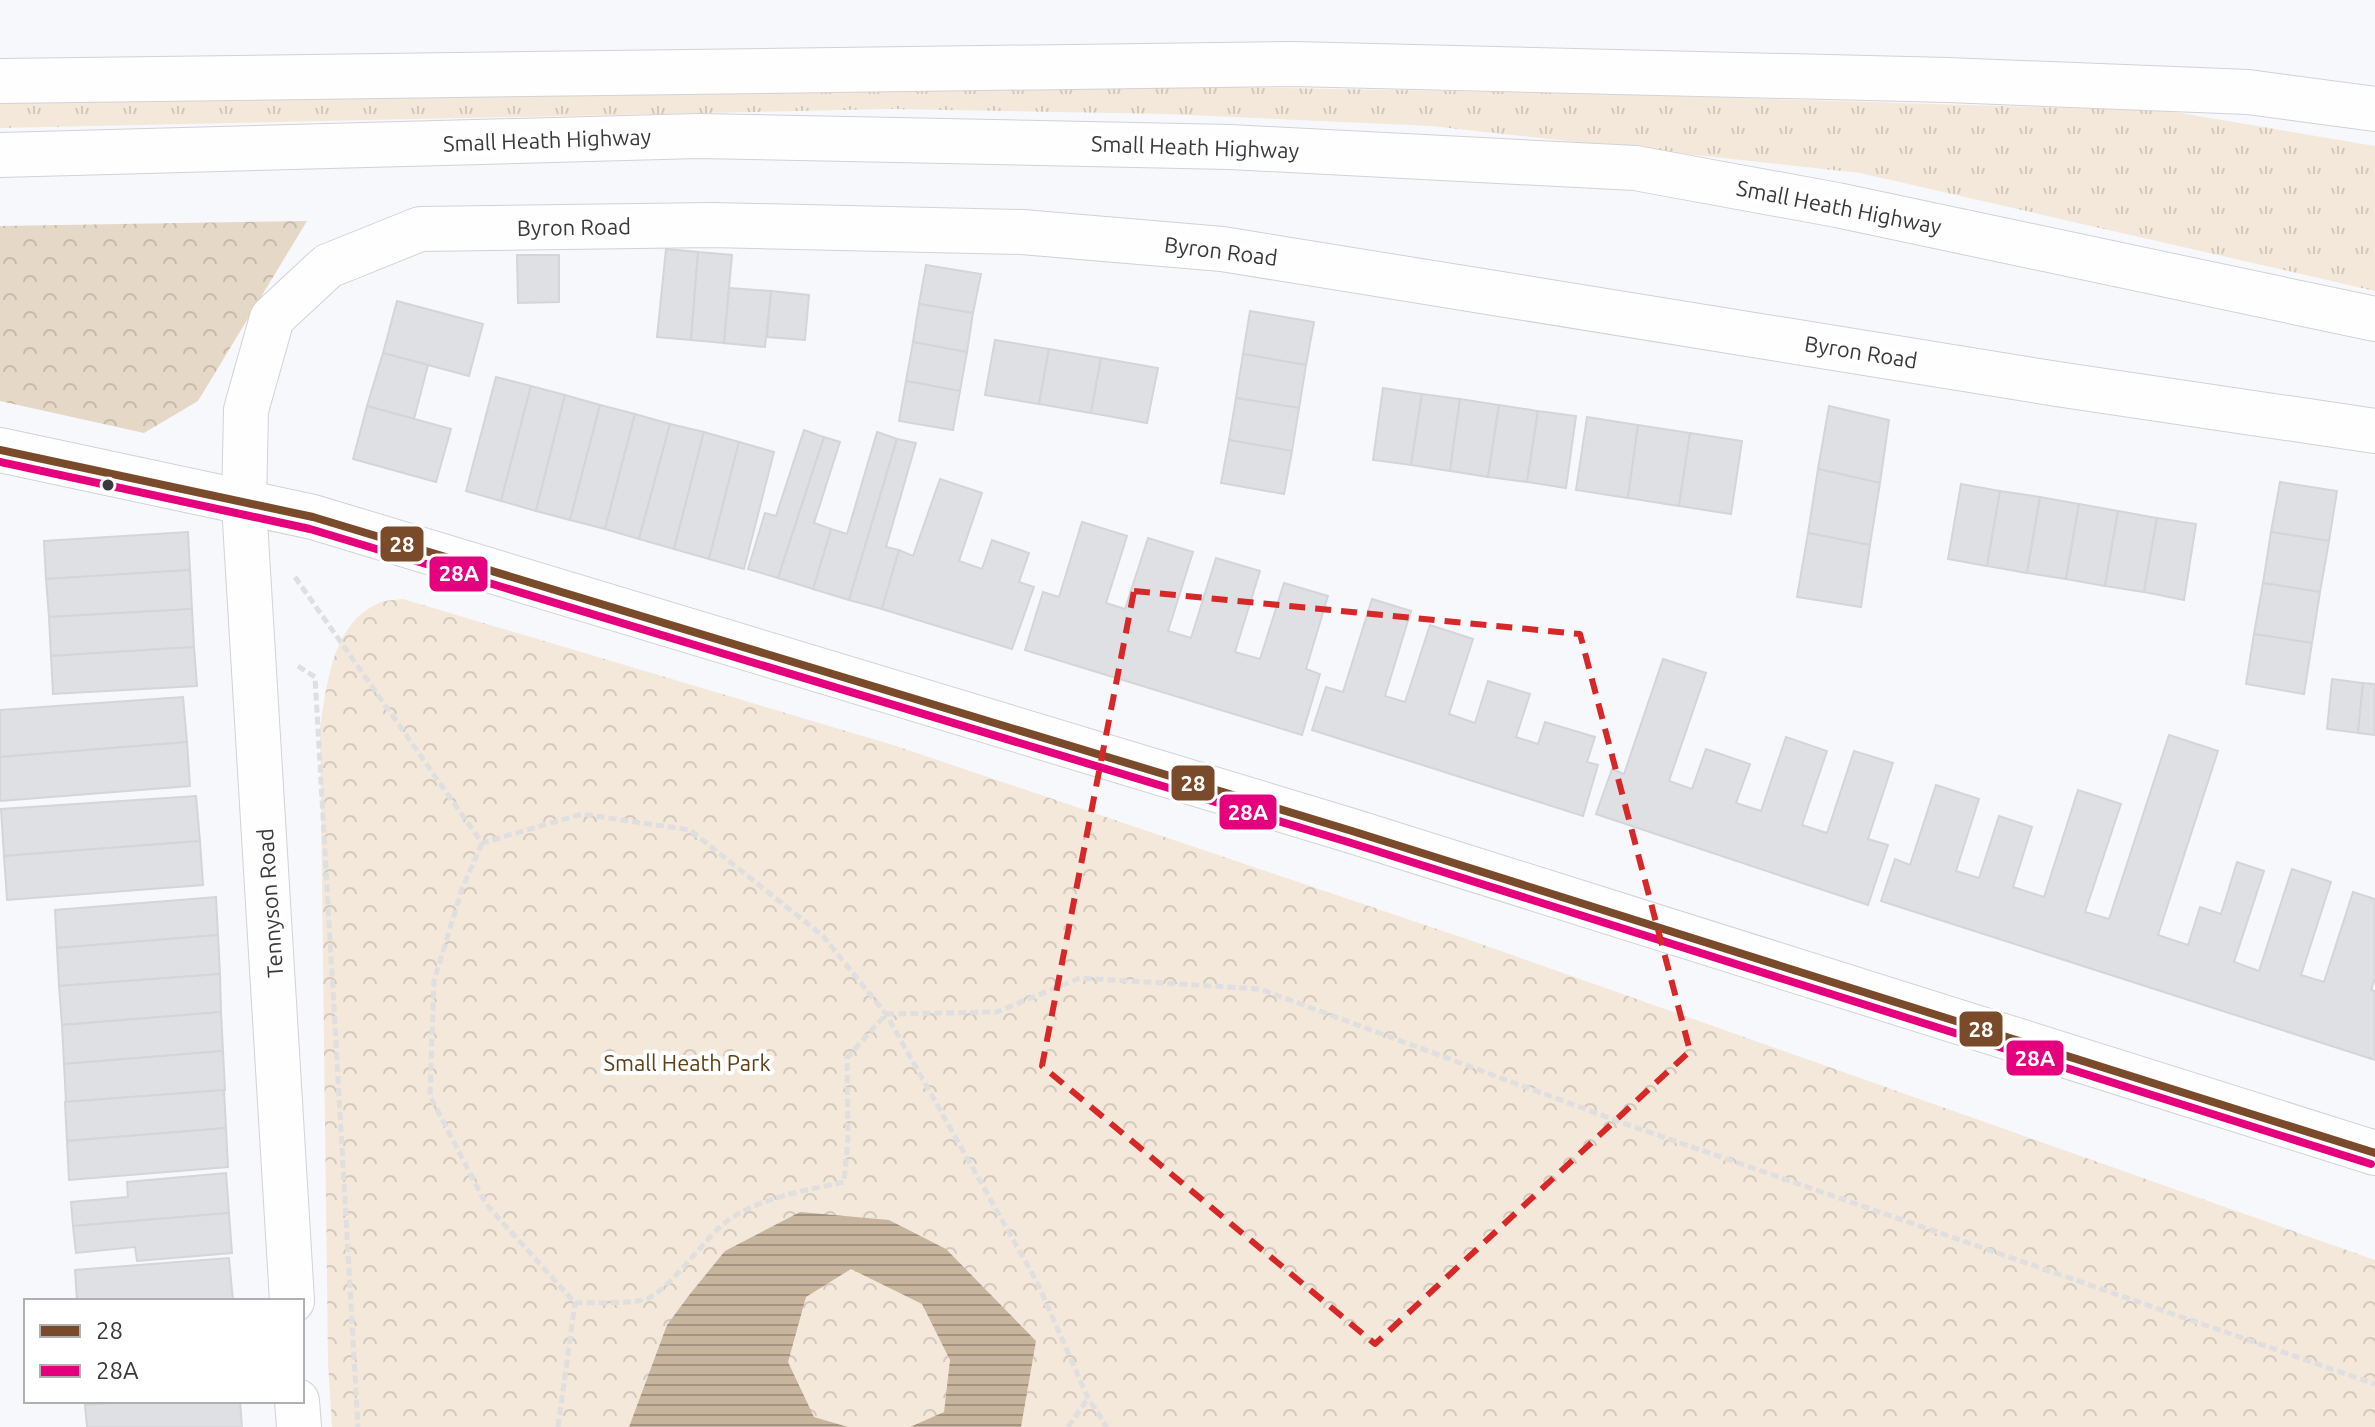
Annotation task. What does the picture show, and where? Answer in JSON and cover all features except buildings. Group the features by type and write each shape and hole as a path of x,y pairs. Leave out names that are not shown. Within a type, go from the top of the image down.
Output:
{"main road":[{"path":"0,81 1293,64 1948,80 2248,92 2375,109"},
{"name":"Small Heath Highway","path":"0,155 698,136 1230,147 1635,168 1837,205 2375,319"},
{"name":"Byron Road","path":"244,505 246,410 272,318 328,266 420,229 712,225 1022,232 1222,249 2057,384 2375,431"},
{"path":"0,450 244,505 313,517 1202,785 2375,1153"},
{"name":"Tennyson Road","path":"244,505 292,1299"},
{"path":"297,1403 299,1427"}],"path":[{"path":"290,570 482,843"},
{"path":"253,638 315,677 358,1427"},
{"path":"482,843 582,814 690,830 823,936 886,1014 1037,1282 1088,1398 1107,1427"},
{"path":"482,843 462,889 434,981 430,1096 486,1204 575,1303 558,1427"},
{"path":"575,1303 646,1299 734,1215 792,1193 844,1182 848,1138 847,1058 886,1014 997,1012 1080,978 1260,989 1623,1123 2375,1384"},
{"path":"1068,1427 1088,1398"}],"highlighted area":[{"path":"1134,591 1580,634 1690,1051 1375,1344 1042,1066"}],"green space":[{"path":"1013,83 1602,94 2169,111 2375,146 2375,291 1860,173 1431,126 1166,114 890,109 0,128 0,101"},
{"path":"307,221 198,401 144,433 0,401 0,226"},
{"name":"Small Heath Park","path":"403,599 893,745 1484,945 2375,1260 2375,1427 332,1427 328,1363 320,728 334,657 351,625 363,612 379,603"}],"shaded area":[{"path":"800,1212 889,1220 946,1249 1036,1341 1021,1427 910,1427 944,1412 950,1360 922,1304 851,1269 806,1297 788,1362 814,1417 848,1427 629,1427 667,1325 690,1294 725,1251"}],"transit line":[{"name":"28","path":"0,450 313,517 1352,831 2375,1153"},
{"name":"28A","path":"0,462 310,529 1348,842 2371,1164"}]}
